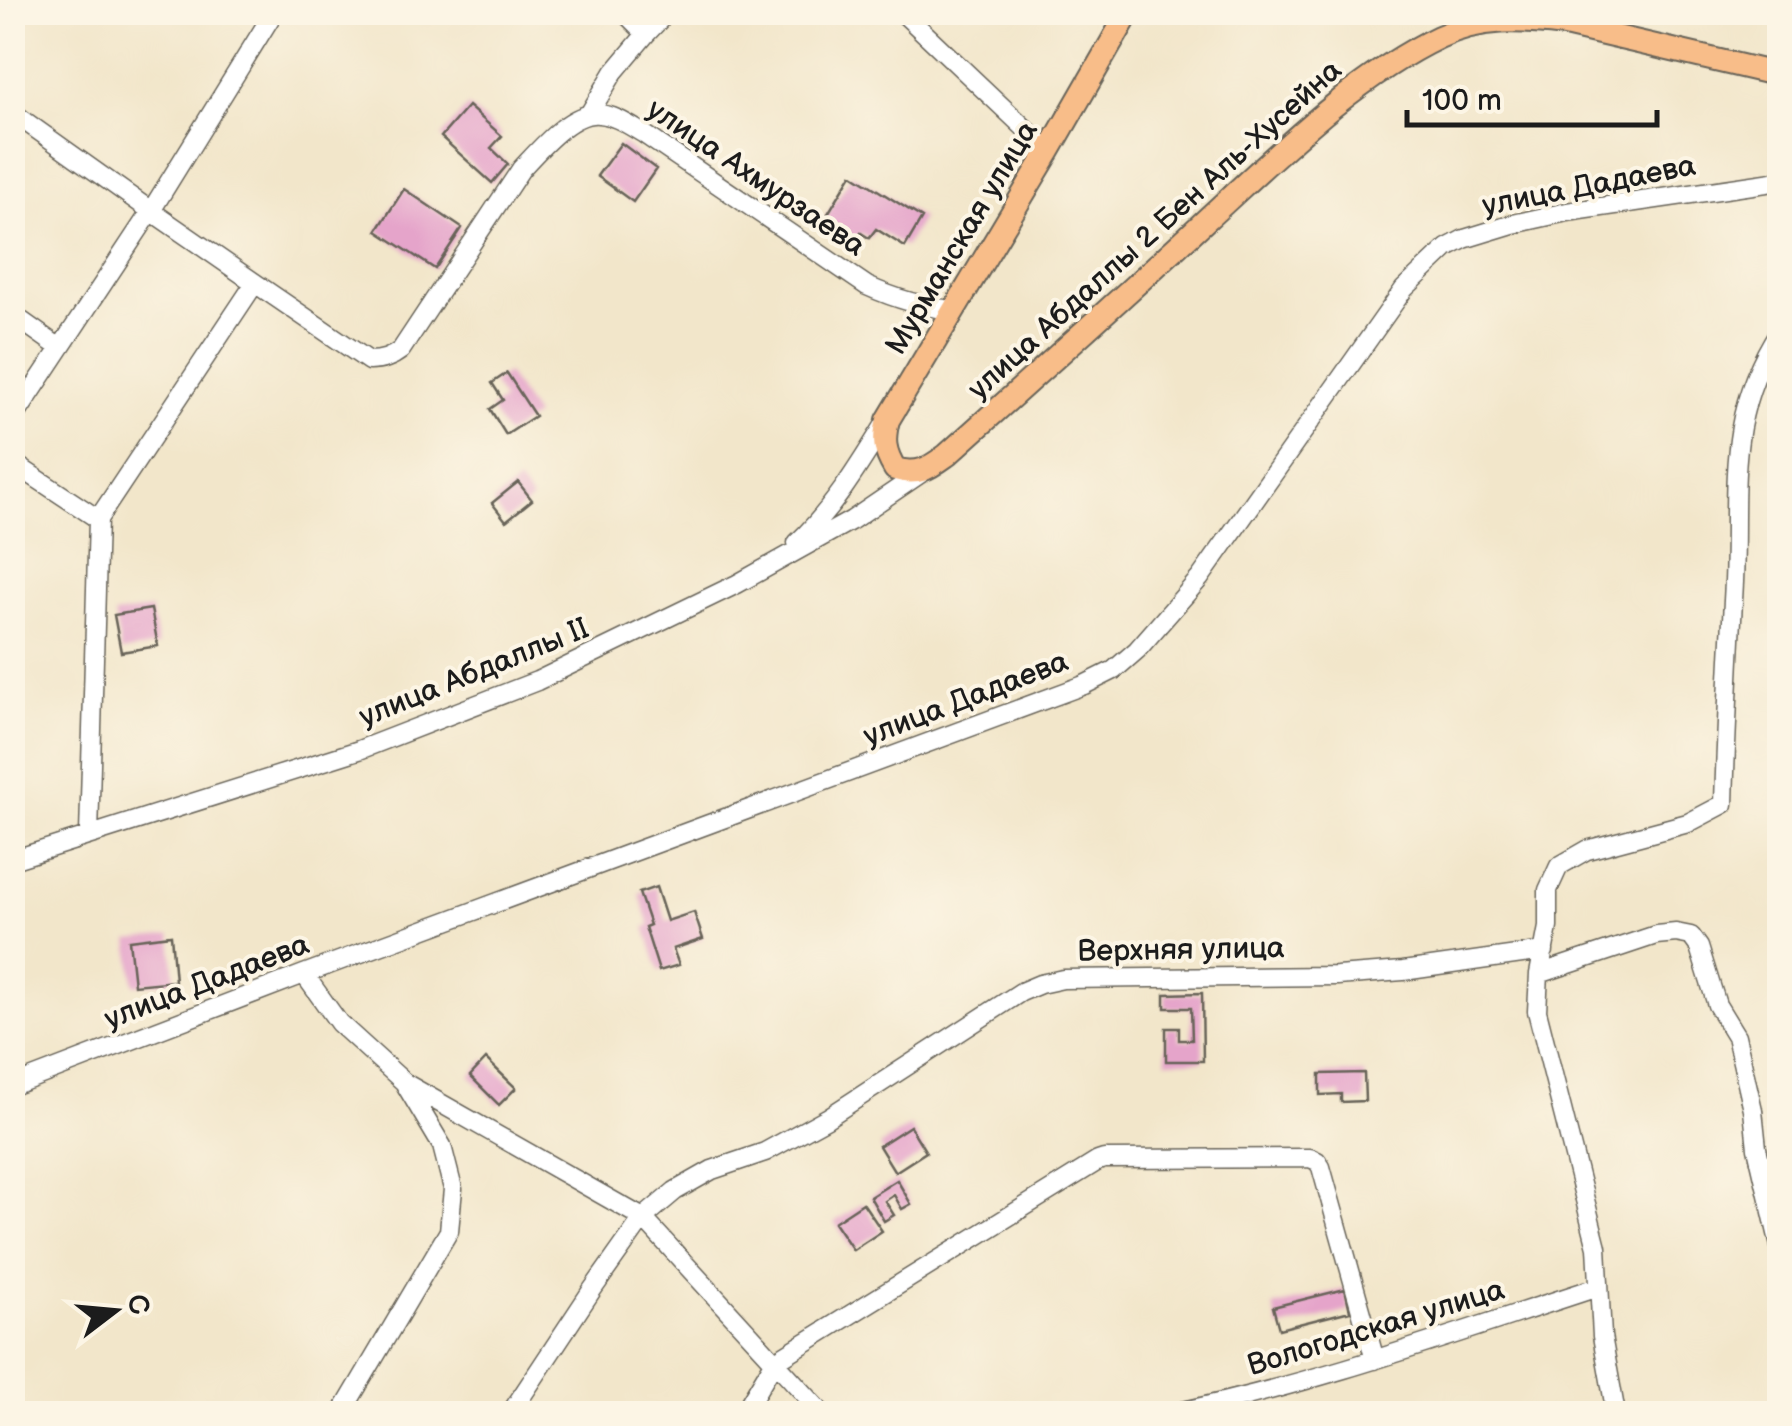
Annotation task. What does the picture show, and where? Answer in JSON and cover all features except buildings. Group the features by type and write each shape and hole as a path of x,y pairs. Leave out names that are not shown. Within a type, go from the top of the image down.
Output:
{"main road":[{"name":"Мурманская улица","path":"888,420 1129,12"},
{"name":"улица Абдаллы 2 Бен Аль-Хусейна","path":"927,470 1064,351 1305,129 1373,77 1439,37 1501,20 1565,25 1780,75"},
{"path":"888,420 883,439 886,454 896,469 927,470"}],"street":[{"path":"12,421 152,211 274,12"},
{"path":"624,12 646,34"},
{"path":"12,112 369,362 381,361 401,350 521,169 545,143 574,120 589,114 614,72 667,12"},
{"path":"902,12 1049,151"},
{"name":"улица Ахмурзаева","path":"589,114 614,117 644,134 867,286 922,307 953,310"},
{"name":"улица Дадаева","path":"12,1086 994,719 1114,670 1137,650 1200,578 1404,289 1447,248 1464,238 1567,212 1780,182"},
{"path":"89,834 98,519 255,283"},
{"path":"12,314 60,348"},
{"path":"1616,1414 1602,1336 1597,1247 1537,1012 1548,927 1548,890 1559,866 1587,850 1688,823 1724,804 1736,447 1745,401 1765,352 1780,330"},
{"path":"776,563 816,526 888,420"},
{"path":"12,462 98,519"},
{"name":"улица Абдаллы II","path":"12,860 359,750 478,705 610,648 776,563 852,520 927,470"},
{"path":"1539,974 1656,935 1691,936 1699,946 1717,1005 1736,1036 1780,1246"},
{"name":"Верхняя улица","path":"510,1414 643,1218 675,1191 712,1170 765,1152 827,1118 999,1004 1040,984 1088,977 1337,976 1544,951"},
{"path":"304,974 339,1023 405,1083 643,1218 823,1414"},
{"path":"342,1414 449,1231 453,1190 442,1146 405,1083"},
{"path":"743,1414 774,1362 1098,1161 1317,1161 1375,1360"},
{"name":"Вологодская улица","path":"1170,1414 1242,1399 1375,1360 1598,1287"}]}
